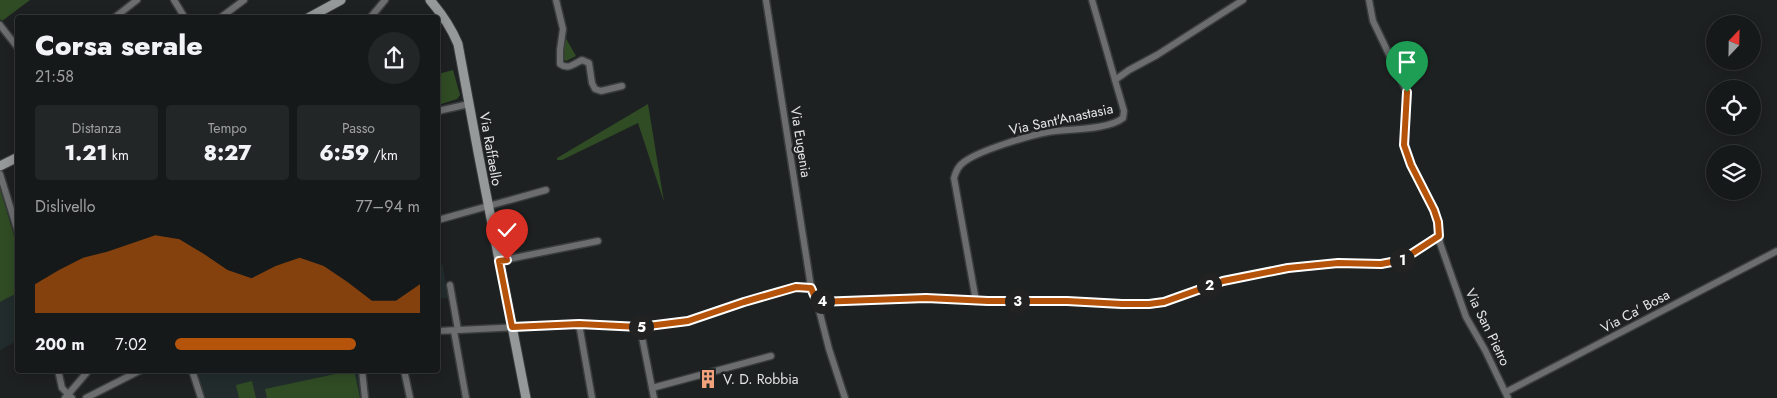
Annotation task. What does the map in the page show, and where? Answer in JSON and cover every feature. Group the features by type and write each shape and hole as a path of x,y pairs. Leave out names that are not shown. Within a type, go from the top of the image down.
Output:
{"main road":[{"path":"314,15 341,0"},
{"name":"Via Raffaello","path":"430,0 453,32 458,44 526,398"},
{"path":"0,166 15,158"}],"street":[{"path":"118,15 137,0"},
{"path":"174,0 183,15"},
{"path":"224,15 244,0"},
{"path":"372,15 385,0"},
{"path":"556,0 563,29 560,64 564,67 569,67 585,60 589,63 592,83 595,89 602,91 622,86"},
{"name":"Via Eugenia","path":"766,0 811,288"},
{"name":"Via Sant'Anastasia","path":"976,301 954,178 959,167 972,157 996,147 1046,132 1108,125 1123,118 1124,111 1092,0"},
{"name":"Via Sant'Anastasia","path":"1115,80 1129,70 1158,55 1243,0"},
{"name":"Via San Pietro","path":"1369,0 1373,21 1407,92 1404,145 1411,165 1434,210 1438,222 1439,236 1466,318 1485,350 1507,395"},
{"path":"0,25 15,44"},
{"path":"440,111 469,104"},
{"path":"0,174 15,222"},
{"path":"440,219 546,190"},
{"path":"817,302 926,298 1122,304 1164,302 1223,281 1288,268 1338,263 1381,264 1402,260 1439,236"},
{"path":"499,261 598,241"},
{"name":"Via Ca' Bosa","path":"1507,395 1777,251"},
{"path":"450,285 466,398"},
{"path":"440,331 579,324 640,327 688,321 796,287 811,288 817,302 829,349 845,398"},
{"path":"579,324 592,398"},
{"path":"640,327 654,398"},
{"path":"652,388 771,356"},
{"path":"59,373 62,388 69,397 87,373"},
{"path":"86,398 135,373"},
{"path":"193,373 201,398"},
{"path":"362,373 365,398"},
{"path":"405,373 410,398"}],"shaded area":[{"path":"446,264 443,266 448,298 440,299 440,266"},
{"path":"15,294 15,342 0,350 0,302"},
{"path":"193,373 362,373 364,398 199,398"}],"green space":[{"path":"0,0 30,0 2,21 0,19"},
{"path":"564,35 576,56 566,61 562,58"},
{"path":"453,70 460,95 457,99 440,104 440,73"},
{"path":"648,104 664,202 638,123 562,160 557,160 557,158"},
{"path":"0,188 15,239 15,294 0,302"},
{"path":"340,373 355,373 360,398 267,398 265,389"},
{"path":"252,381 256,398 239,398 236,385"}],"place":[{"name":"V. D. Robbia","path":"708,379"}],"route":[{"path":"507,260 499,261 512,327 579,324 640,327 688,321 796,287 811,288 817,302 926,298 1149,304 1164,302 1223,281 1288,268 1338,263 1381,264 1402,260 1439,236 1438,222 1434,210 1411,165 1404,145 1404,123 1408,105 1407,92"}]}
